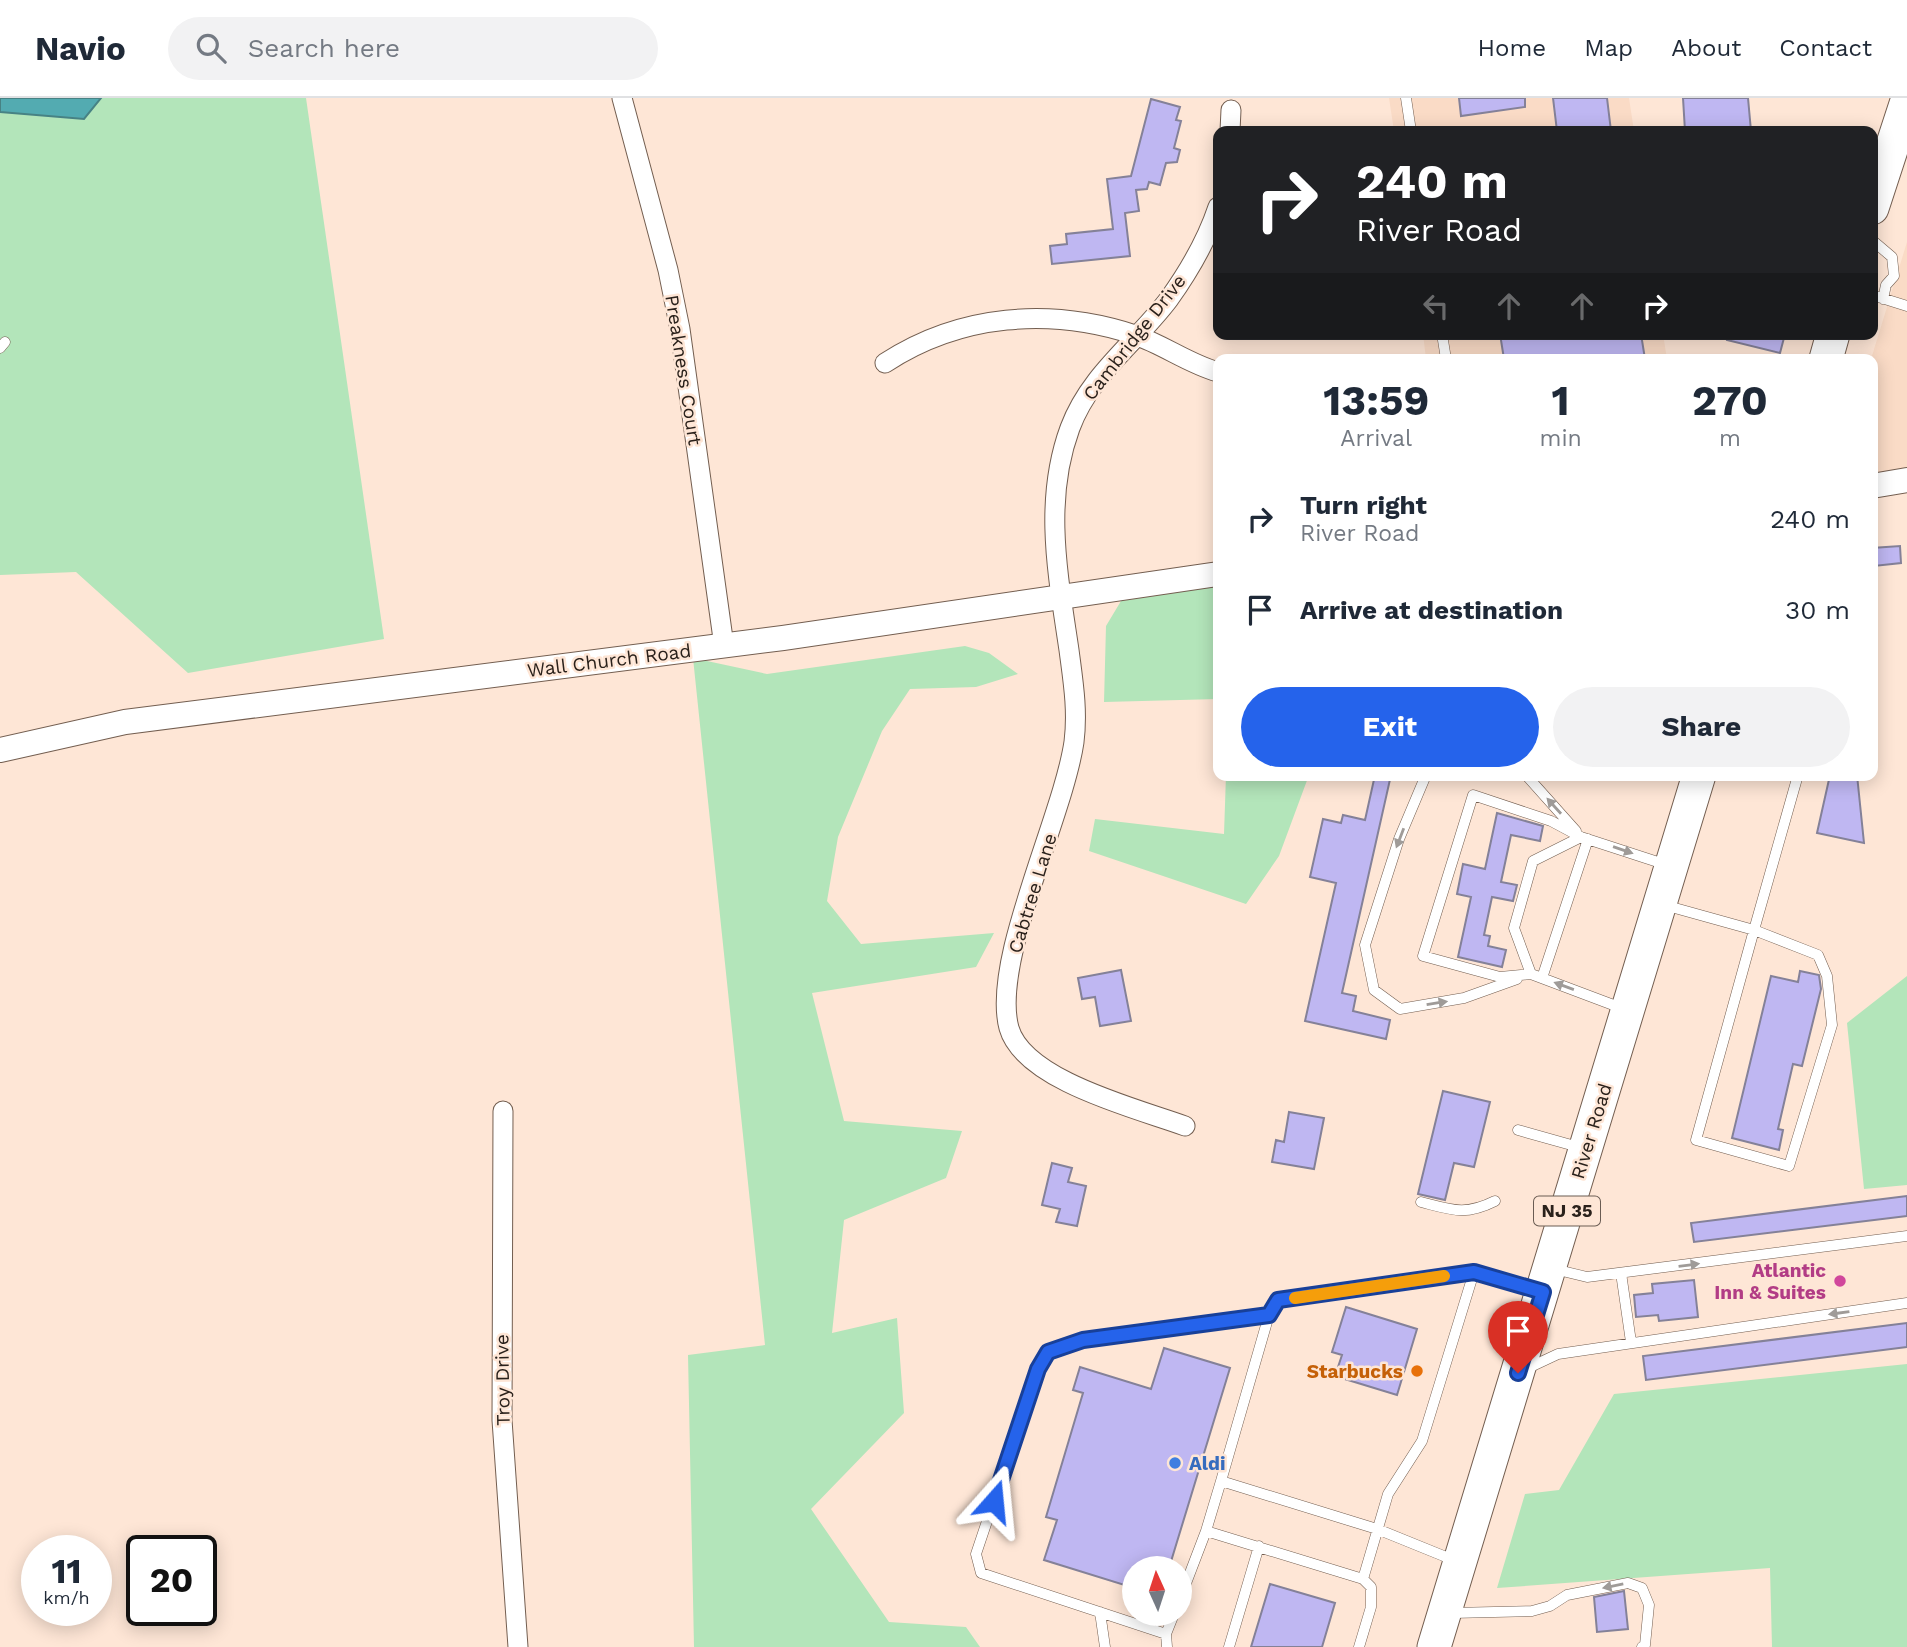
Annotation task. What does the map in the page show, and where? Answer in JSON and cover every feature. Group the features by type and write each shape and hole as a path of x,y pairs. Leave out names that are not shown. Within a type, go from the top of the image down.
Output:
{"highway":[{"path":"1878,190 1907,102"},
{"name":"River Road","path":"1434,1647 1697,781"}],"street":[{"name":"Preakness Court","path":"622,98 668,270 680,329 724,646"},
{"path":"1230,110 1230,126"},
{"name":"Cambridge Drive","path":"1061,596 1054,515 1061,457 1087,394 1103,371 1175,289 1213,221"},
{"path":"885,363 912,345 936,336 1026,316 1075,321 1136,336 1213,370"},
{"path":"1878,485 1907,480"},
{"name":"Wall Church Road","path":"1,746 125,723 894,623 1213,575"},
{"name":"Cabtree Lane","path":"1061,596 1077,710 1074,740 1068,778 1012,954 1009,1029 1033,1062 1069,1084 1185,1126"},
{"name":"Troy Drive","path":"503,1111 502,1420 518,1647"}],"lane":[{"path":"1406,98 1410,126"},
{"path":"1878,245 1892,257 1894,276 1878,297 1907,306"},
{"path":"1423,781 1399,839 1365,945 1374,990 1400,1009 1464,998 1531,974"},
{"path":"1532,781 1585,838"},
{"path":"1660,904 1754,930 1818,955 1827,976 1832,1026 1788,1166 1696,1140 1754,930 1796,781"},
{"path":"1628,1010 1531,974 1500,977 1423,956 1473,795 1551,821 1585,838 1671,867"},
{"path":"1531,974 1514,928 1533,861 1585,838"},
{"path":"1542,978 1585,838"},
{"path":"1518,1130 1586,1149"},
{"path":"1421,1202 1459,1212 1478,1209 1495,1201"},
{"path":"1192,1568 1206,1531 1269,1315 1278,1300 1474,1272 1546,1280 1587,1277 1907,1236"},
{"path":"1363,1578 1388,1494 1422,1441 1474,1272"},
{"path":"1621,1273 1631,1342"},
{"path":"1518,1373 1558,1354 1907,1303"},
{"path":"1166,1634 981,1573 976,1555 1038,1369 1048,1352 1083,1340 1269,1315"},
{"path":"1221,1481 1377,1529 1460,1562"},
{"path":"1206,1531 1363,1578 1371,1587 1371,1607 1359,1647"},
{"path":"1229,1647 1259,1546"},
{"path":"1444,1614 1532,1611 1549,1606 1567,1595 1628,1584 1642,1588 1649,1605 1645,1644 1642,1647"},
{"path":"1100,1612 1105,1647"},
{"path":"1167,1647 1166,1634 1169,1626"}],"shaded area":[{"path":"1389,98 1629,98 1633,126 1393,126"},
{"path":"1907,242 1907,490 1878,493 1878,354 1873,354"},
{"path":"1424,340 1664,340 1666,354 1425,354"}],"green space":[{"path":"101,98 306,98 384,639 188,673 76,572 0,575 0,112 84,119"},
{"path":"1213,587 1213,699 1104,702 1106,626 1121,601"},
{"path":"965,646 989,653 1018,674 976,687 910,689 882,731 838,837 827,901 861,944 994,933 976,967 812,993 844,1121 962,1131 946,1178 844,1220 832,1333 897,1318 904,1413 811,1509 889,1622 966,1627 980,1647 694,1647 688,1355 765,1345 693,658 767,674"},
{"path":"1226,781 1307,781 1279,856 1246,904 1089,851 1095,819 1224,834"},
{"path":"1907,976 1907,1185 1864,1189 1847,1023"},
{"path":"1907,1364 1907,1647 1772,1647 1770,1568 1497,1588 1525,1494 1559,1490 1614,1394"}],"water":[{"path":"0,98 101,98 84,119 0,112"}],"building":[{"path":"1459,98 1525,98 1525,107 1461,116"},
{"path":"1553,98 1607,98 1610,126 1556,126"},
{"path":"1683,98 1748,98 1751,126 1685,126"},
{"path":"1151,99 1180,107 1176,120 1181,121 1174,148 1180,150 1177,162 1166,163 1160,185 1149,182 1147,189 1136,190 1139,211 1125,213 1130,256 1052,264 1050,246 1067,244 1066,234 1113,229 1107,179 1131,176"},
{"path":"1501,340 1642,340 1644,354 1503,354"},
{"path":"1727,340 1783,340 1780,353"},
{"path":"1900,546 1901,563 1878,566 1878,548"},
{"path":"1374,781 1390,781 1342,993 1356,996 1353,1011 1390,1020 1386,1039 1305,1021 1336,883 1310,877 1323,819 1341,823 1343,815 1365,820"},
{"path":"1829,781 1858,781 1864,843 1817,833"},
{"path":"1497,813 1543,826 1540,841 1511,835 1501,882 1517,885 1513,901 1492,897 1484,935 1490,936 1488,946 1506,950 1502,967 1458,957 1471,897 1457,894 1463,864 1485,869"},
{"path":"1121,970 1131,1021 1100,1026 1095,997 1082,999 1078,978"},
{"path":"1800,971 1819,975 1821,989 1802,1066 1793,1064 1778,1129 1783,1130 1779,1150 1732,1138 1771,976 1798,982"},
{"path":"1443,1091 1490,1102 1474,1167 1454,1163 1445,1200 1418,1194"},
{"path":"1289,1112 1324,1118 1314,1169 1272,1162 1276,1140 1284,1142"},
{"path":"1052,1163 1072,1168 1068,1182 1086,1186 1077,1226 1056,1222 1060,1209 1042,1205"},
{"path":"1907,1196 1907,1216 1694,1242 1691,1223"},
{"path":"1694,1280 1698,1317 1659,1321 1658,1315 1636,1317 1634,1295 1653,1293 1652,1284"},
{"path":"1346,1307 1417,1329 1397,1395 1335,1376 1342,1355 1332,1352"},
{"path":"1907,1323 1907,1347 1646,1380 1643,1356"},
{"path":"1164,1348 1230,1368 1173,1556 1122,1556 1122,1584 1044,1560 1057,1520 1046,1517 1083,1393 1073,1390 1080,1367 1151,1389"},
{"path":"1270,1584 1335,1603 1322,1647 1251,1647"},
{"path":"1624,1591 1628,1629 1597,1632 1594,1597"}],"slow traffic":[{"path":"1295,1298 1444,1276"}],"place":[{"name":"Atlantic Inn & Suites","path":"1840,1281"},
{"name":"Starbucks","path":"1417,1371"},
{"name":"Aldi","path":"1175,1463"}],"route":[{"path":"994,1501 1038,1369 1048,1352 1083,1340 1269,1315 1278,1300 1474,1272 1543,1292 1518,1373"}]}
